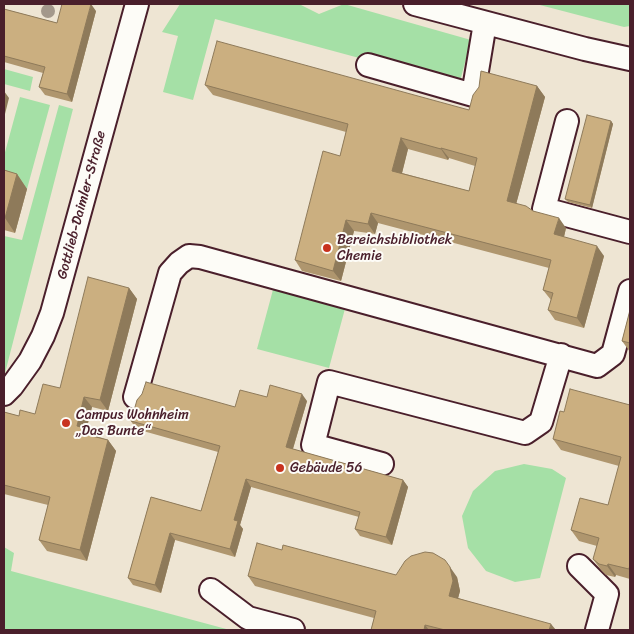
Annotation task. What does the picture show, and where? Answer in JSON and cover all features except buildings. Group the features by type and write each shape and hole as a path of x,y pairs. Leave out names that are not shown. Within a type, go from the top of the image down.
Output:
{"street":[{"name":"Gottlieb-Daimler-Straße","path":"4,394 30,361 52,313 137,4"},
{"path":"415,4 630,59"},
{"path":"368,65 473,95 485,23"},
{"path":"567,121 544,209 630,232"},
{"path":"135,397 170,273 189,256 200,257 597,366 612,354 630,291"},
{"path":"382,464 313,445 329,382 525,433 541,422 560,355"},
{"path":"579,566 607,594 597,630"},
{"path":"210,590 248,618 293,630"}],"green space":[{"path":"180,4 299,4 319,14 344,4 471,40 459,85 215,19 193,100 163,92 178,36 162,32"},
{"path":"536,4 630,4 630,26 624,27"},
{"path":"4,69 33,77 30,91 4,84"},
{"path":"20,97 50,105 27,189 4,182 4,156"},
{"path":"59,105 73,109 4,377 4,236 22,240"},
{"path":"274,286 346,305 329,368 257,349"},
{"path":"524,464 552,469 566,478 540,578 515,582 486,571 468,548 462,516 473,491 495,471"},
{"path":"4,547 14,553 11,571 230,630 4,630"}],"place":[{"name":"Bereichsbibliothek Chemie","path":"327,248"},
{"name":"Campus Wohnheim „Das Bunte“","path":"66,423"},
{"name":"Gebäude 56","path":"280,468"}]}
